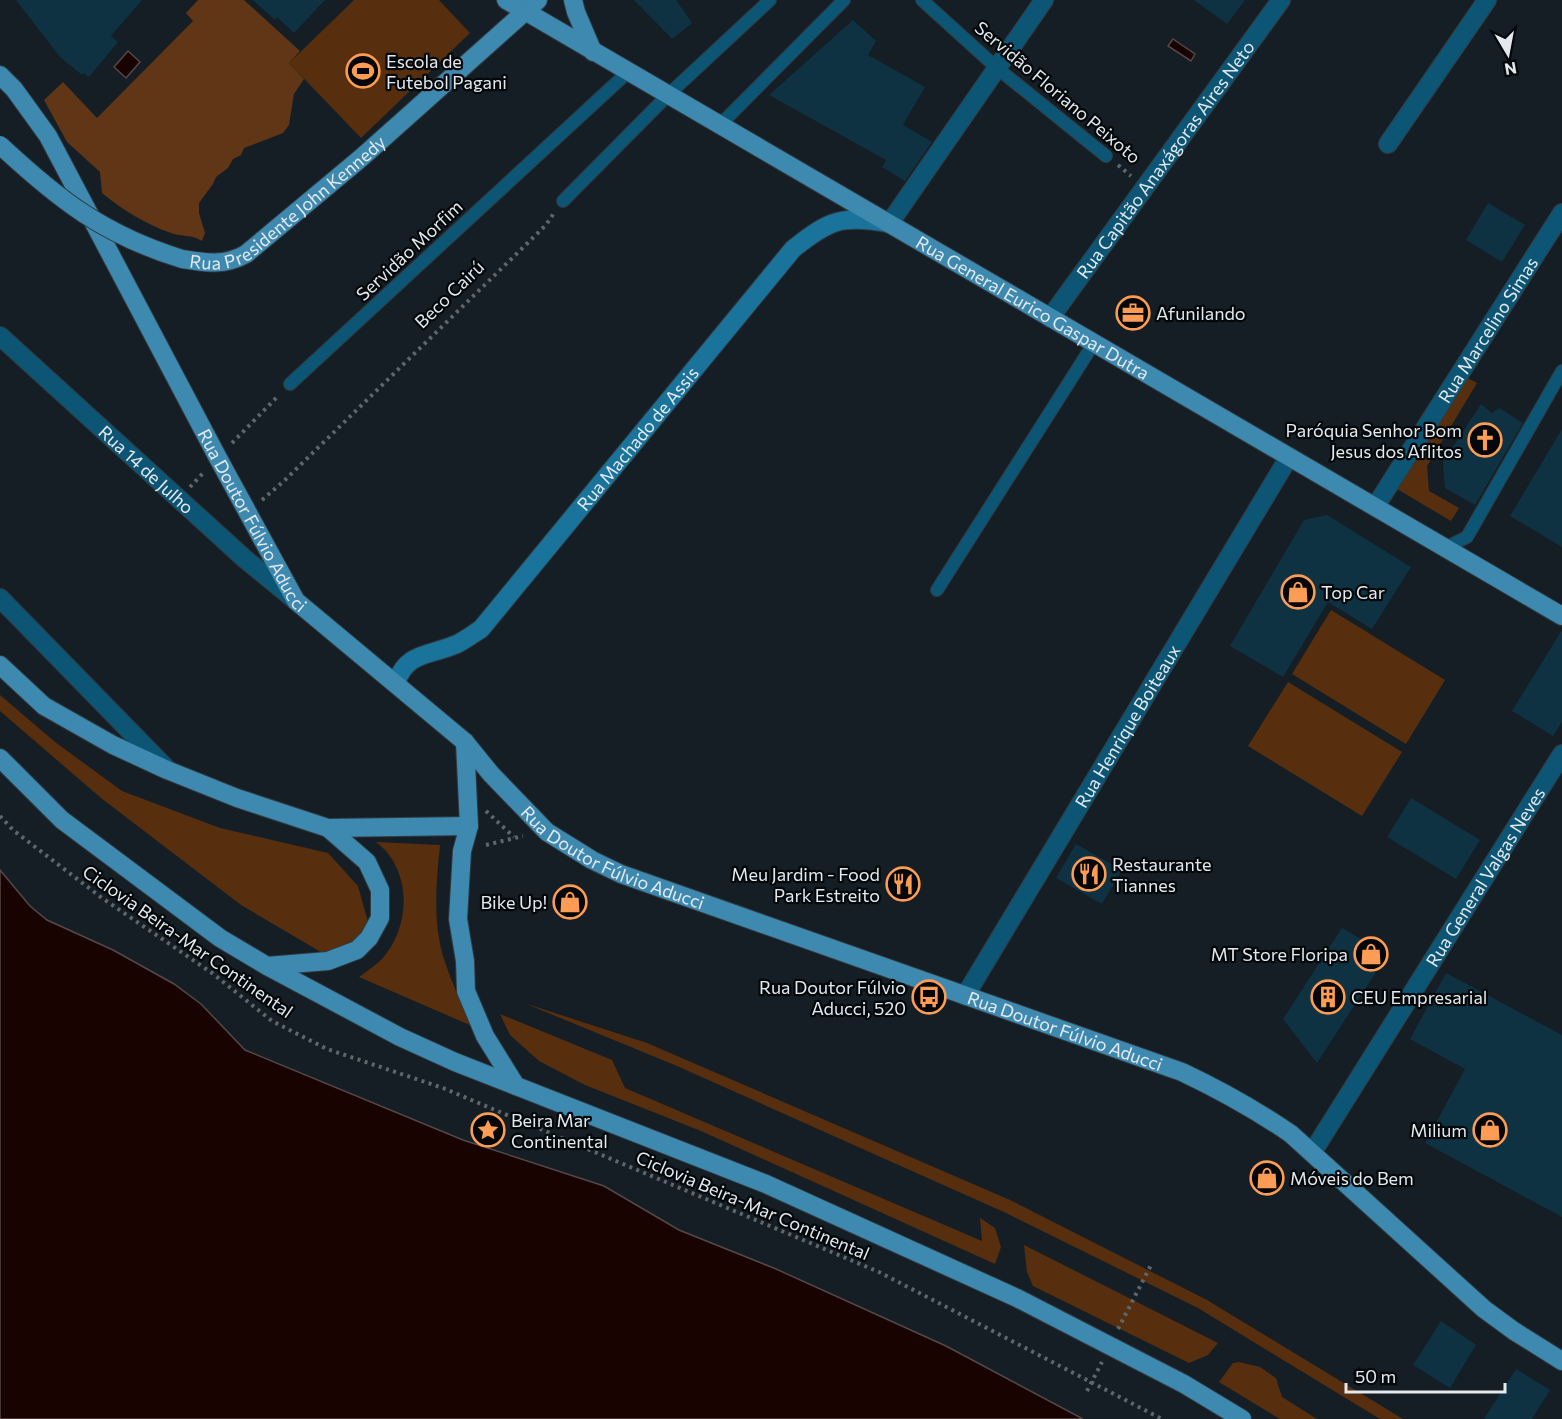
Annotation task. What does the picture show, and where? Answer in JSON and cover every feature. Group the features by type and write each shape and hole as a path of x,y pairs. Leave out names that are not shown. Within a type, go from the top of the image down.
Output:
{"main road":[{"name":"Rua General Eurico Gaspar Dutra","path":"506,0 532,4 593,52 1562,616"},
{"path":"573,0 593,52"},
{"name":"Rua Presidente John Kennedy","path":"0,145 58,196 87,218 121,237 182,259 221,263 235,260 246,254 361,158 532,4"},
{"name":"Rua Doutor Fúlvio Aducci","path":"0,75 14,89 48,136 296,601 465,742 491,774 547,832 592,860 621,874 1182,1072 1223,1092 1291,1134 1484,1309 1562,1361"},
{"path":"0,665 44,706 113,745 237,798 328,828 469,826"},
{"path":"465,742 469,826 462,851 458,919 465,961 466,991 484,1036 516,1086"},
{"path":"0,758 62,820 220,938 267,966 400,1036 455,1062 766,1184 1017,1298 1184,1384 1242,1419"},
{"path":"267,966 328,961 357,950 369,938 380,918 380,891 368,862 328,828"}],"street":[{"path":"889,224 1044,0"},
{"name":"Rua Capitão Anaxágoras Aires Neto","path":"1050,318 1281,0"},
{"path":"1388,144 1487,0"},
{"name":"Rua Marcelino Simas","path":"1375,507 1562,213"},
{"name":"Rua Machado de Assis","path":"396,683 404,665 411,659 457,644 481,629 793,249 815,231 845,220 860,218 889,224"},
{"name":"Rua 14 de Julho","path":"0,336 180,498 244,559 296,601"},
{"name":"Rua Henrique Boiteaux","path":"965,996 1289,457"},
{"path":"0,598 167,770"},
{"name":"Rua General Valgas Neves","path":"1312,1152 1562,754"}],"lane":[{"path":"563,201 668,95 770,0"},
{"path":"720,125 844,0"},
{"name":"Servidão Floriano Peixoto","path":"922,0 997,68 1106,156"},
{"name":"Servidão Morfim","path":"290,384 628,72"},
{"path":"937,590 1094,343"},
{"path":"1445,548 1467,537 1562,371"}],"path":[{"name":"Servidão Floriano Peixoto","path":"1106,156 1145,187"},
{"name":"Beco Cairú","path":"248,512 285,480 546,225 563,201"},
{"path":"180,498 290,384"},
{"path":"483,808 514,837"},
{"name":"Ciclovia Beira-Mar Continental","path":"0,816 13,830 102,898 212,972 272,1021 327,1049 443,1088 879,1272 1162,1419"},
{"path":"486,845 514,837 547,832"}],"shaded area":[{"path":"198,0 244,0 300,51 289,63 304,79 294,94 289,125 283,133 244,148 241,155 233,159 228,168 216,177 199,203 199,213 205,233 202,241 194,237 171,233 143,221 102,193 100,172 67,142 44,100 63,82 97,118 193,21 186,13"},
{"name":"Escola de Futebol Pagani","path":"354,0 439,0 470,33 361,138 289,63"},
{"path":"1173,39 1195,54 1191,61 1168,46"},
{"path":"128,51 140,62 126,78 114,67"},
{"path":"1464,376 1477,383 1427,466 1429,491 1459,508 1451,521 1397,489"},
{"path":"1331,610 1445,680 1406,744 1292,674"},
{"path":"1288,682 1402,752 1362,816 1248,746"},
{"path":"0,695 55,742 122,791 220,828 328,853 358,886 368,922 356,943 326,955 241,905 101,798 0,711"},
{"path":"376,842 440,845 436,890 439,936 449,973 472,1026 359,977 381,960 391,947 402,916 404,900 397,868"},
{"path":"0,870 30,906 47,920 113,950 174,984 201,1004 245,1050 463,1140 604,1186 679,1230 776,1269 946,1346 1083,1419 0,1419"},
{"path":"524,1003 647,1043 1010,1200 1207,1300 1403,1419 1380,1419 1198,1308 1006,1213 677,1066"},
{"path":"500,1014 612,1060 625,1088 982,1241 980,1218 995,1228 1001,1247 995,1264 701,1131 585,1085 539,1061 510,1035"},
{"path":"1024,1245 1218,1343 1208,1355 1189,1363 1033,1286 1027,1272"},
{"path":"1239,1362 1260,1367 1276,1378 1282,1397 1317,1419 1280,1419 1219,1382 1233,1363"}],"building":[{"path":"16,0 142,0 111,36 118,42 89,77 84,73 82,75 60,57"},
{"path":"253,0 325,0 294,33 277,17 275,20"},
{"path":"634,0 676,0 692,23 672,39"},
{"path":"1194,0 1245,0 1227,24"},
{"path":"853,20 876,41 868,55 925,87 903,125 932,142 905,181 882,167 886,160 769,95"},
{"path":"1488,203 1525,225 1502,262 1466,240"},
{"name":"Paróquia Senhor Bom Jesus dos Aflitos","path":"1481,404 1492,413 1499,408 1523,423 1475,505 1445,488 1443,462"},
{"path":"1562,429 1562,547 1510,516"},
{"name":"Top Car","path":"1327,515 1411,567 1372,629 1328,602 1283,677 1230,646 1304,520"},
{"path":"1562,630 1562,722 1553,736 1512,711"},
{"path":"1411,798 1480,840 1456,879 1387,837"},
{"name":"Restaurante Tiannes","path":"1076,844 1122,870 1102,904 1056,878"},
{"name":"CEU Empresarial","path":"1342,928 1387,955 1317,1063 1283,1019"},
{"path":"1446,973 1562,1035 1562,1217 1425,1143 1465,1069 1410,1039"},
{"path":"1441,1321 1476,1345 1450,1388 1413,1365"},
{"path":"1516,1369 1550,1390 1532,1419 1484,1419"}],"place":[{"name":"Escola de Futebol Pagani","path":"363,71"},
{"name":"Afunilando","path":"1133,313"},
{"name":"Paróquia Senhor Bom Jesus dos Aflitos","path":"1485,440"},
{"name":"Top Car","path":"1298,592"},
{"name":"Restaurante Tiannes","path":"1089,874"},
{"name":"Meu Jardim - Food Park Estreito","path":"903,884"},
{"name":"Bike Up!","path":"570,902"},
{"name":"MT Store Floripa","path":"1371,954"},
{"name":"Rua Doutor Fúlvio Aducci, 520","path":"929,997"},
{"name":"CEU Empresarial","path":"1328,997"},
{"name":"Beira Mar Continental","path":"488,1130"},
{"name":"Milium","path":"1490,1130"},
{"name":"Móveis do Bem","path":"1267,1178"}]}
